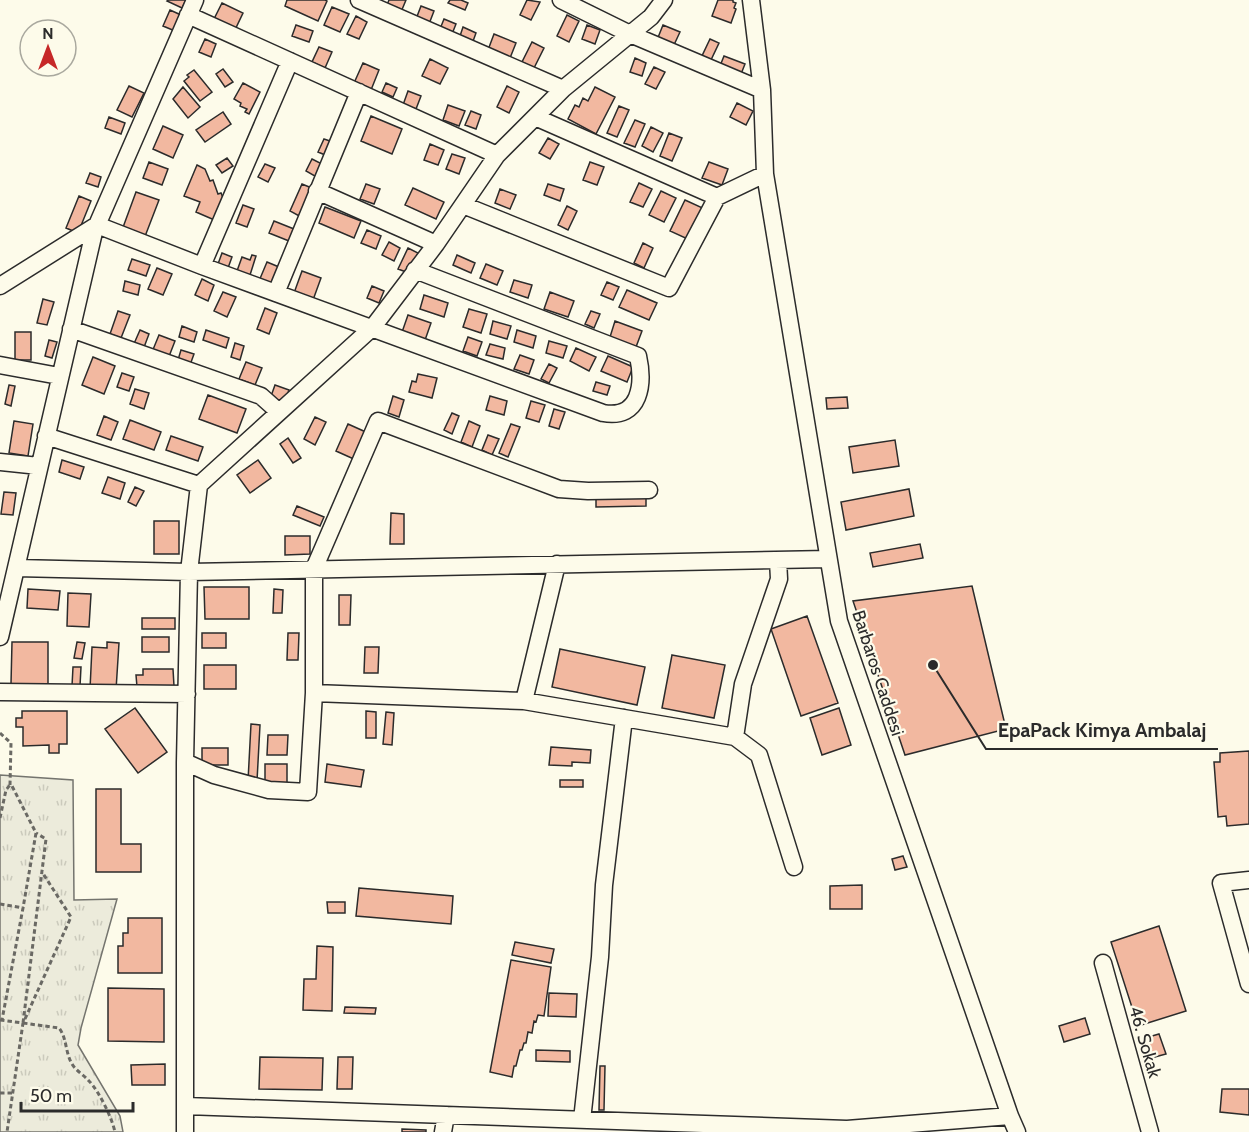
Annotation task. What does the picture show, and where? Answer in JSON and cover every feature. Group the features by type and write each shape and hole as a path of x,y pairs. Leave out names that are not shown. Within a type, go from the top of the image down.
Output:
{"street":[{"path":"359,0 563,89"},
{"path":"561,0 630,34 762,90"},
{"path":"185,1132 186,694 189,572 199,485 373,327 436,244 498,154 563,89 651,17 664,0"},
{"name":"Barbaros Caddesi","path":"751,0 762,90 765,174 838,621 1017,1132"},
{"path":"0,637 94,232 192,8 290,61 498,154"},
{"path":"202,266 290,61"},
{"path":"276,293 359,92"},
{"path":"536,117 717,197"},
{"path":"463,205 669,288 717,197 765,174"},
{"path":"317,191 436,244"},
{"path":"97,225 202,266 603,413 620,413 627,409 637,397 642,382 638,356 415,270"},
{"path":"0,285 97,225"},
{"path":"71,330 261,396 279,412"},
{"path":"0,365 59,376"},
{"path":"185,762 214,775 269,790 308,792 314,693 314,569 378,421 559,489 649,490"},
{"path":"46,436 199,485"},
{"path":"0,462 39,466"},
{"path":"16,568 189,572 828,559"},
{"path":"735,737 742,684 779,579 778,560"},
{"path":"524,701 557,564"},
{"path":"0,692 186,694"},
{"path":"314,693 524,701 735,737 759,755 794,867"},
{"path":"582,1120 600,957 604,885 624,718"},
{"path":"1249,880 1221,883 1249,984"},
{"name":"46. Sokak","path":"1102,963 1150,1132"},
{"path":"186,1106 444,1124 582,1120 836,1130 1010,1116"}],"path":[{"path":"0,733 11,743 10,785 6,790 0,818"},
{"path":"7,1132 46,839 36,833 10,785"},
{"path":"36,833 1,1020 59,1028 65,1035 64,1042 72,1064 91,1082 113,1122 115,1132"},
{"path":"23,1023 71,917 41,871"},
{"path":"0,904 22,908"},
{"path":"0,1093 13,1093"}],"green space":[{"path":"0,775 73,780 74,900 117,899 78,1045 120,1116 123,1132 0,1132"}],"building":[{"path":"168,0 186,0 182,8"},
{"path":"287,0 327,1 318,21 285,6"},
{"path":"389,0 406,0 401,12 387,5"},
{"path":"450,0 461,0 468,3 465,10 448,3"},
{"path":"527,0 540,2 531,20 520,15"},
{"path":"718,0 733,0 736,3 731,23 712,16"},
{"path":"222,3 243,13 233,34 212,23"},
{"path":"421,6 434,11 429,24 416,19"},
{"path":"332,7 349,14 340,32 324,25"},
{"path":"170,10 181,15 175,31 163,26"},
{"path":"567,15 579,21 569,42 557,36"},
{"path":"356,16 367,22 359,39 347,34"},
{"path":"444,19 456,24 452,34 440,29"},
{"path":"296,25 313,31 309,42 292,36"},
{"path":"587,25 600,30 595,44 582,39"},
{"path":"663,25 680,32 673,47 657,40"},
{"path":"463,27 476,33 472,44 459,39"},
{"path":"494,34 516,43 510,58 488,50"},
{"path":"205,39 216,44 211,57 199,52"},
{"path":"710,39 719,43 710,62 701,58"},
{"path":"532,42 544,48 534,68 522,62"},
{"path":"319,47 332,52 325,68 312,62"},
{"path":"724,56 745,64 739,79 718,71"},
{"path":"635,58 646,63 642,76 630,72"},
{"path":"430,59 448,68 440,84 422,76"},
{"path":"363,63 379,70 371,90 354,83"},
{"path":"654,67 665,72 656,89 645,84"},
{"path":"223,69 233,82 225,87 216,74"},
{"path":"194,70 212,92 200,101 184,81 189,77 187,75"},
{"path":"243,83 260,92 249,114 245,112 247,109 240,106 241,103 234,99"},
{"path":"386,83 397,88 393,97 382,92"},
{"path":"129,86 144,93 132,117 117,110"},
{"path":"507,86 519,92 509,113 497,107"},
{"path":"183,87 200,107 188,118 173,99"},
{"path":"595,87 615,97 596,134 568,119 575,105 579,107 583,98 588,101"},
{"path":"408,91 421,96 416,109 403,105"},
{"path":"737,103 753,111 746,125 730,117"},
{"path":"448,105 465,111 459,126 443,120"},
{"path":"619,106 629,110 617,137 607,133"},
{"path":"471,111 481,115 476,129 465,125"},
{"path":"223,112 231,124 205,142 196,130"},
{"path":"371,116 402,129 392,154 361,141"},
{"path":"109,117 125,123 121,134 105,128"},
{"path":"635,120 645,124 635,147 624,143"},
{"path":"163,126 183,135 173,158 153,149"},
{"path":"651,127 663,133 653,152 642,146"},
{"path":"669,133 682,138 672,161 660,156"},
{"path":"548,138 559,144 550,159 539,153"},
{"path":"324,139 336,143 330,157 318,152"},
{"path":"430,144 444,150 438,165 424,160"},
{"path":"452,154 465,158 459,174 446,169"},
{"path":"227,158 233,166 222,173 216,165"},
{"path":"312,159 326,166 320,179 306,171"},
{"path":"149,162 168,169 162,185 143,178"},
{"path":"590,162 604,167 597,185 583,180"},
{"path":"709,162 728,169 722,185 702,178"},
{"path":"265,164 275,168 268,182 258,177"},
{"path":"197,165 205,169 210,181 213,180 218,194 221,193 226,205 219,222 196,212 200,202 184,196"},
{"path":"90,173 101,177 98,187 86,183"},
{"path":"639,183 652,189 643,207 630,202"},
{"path":"302,184 314,189 301,217 290,211"},
{"path":"366,184 380,189 374,204 360,199"},
{"path":"548,184 564,189 560,201 544,195"},
{"path":"413,188 444,202 436,219 405,205"},
{"path":"500,189 516,195 510,209 495,203"},
{"path":"661,191 676,198 664,222 649,215"},
{"path":"136,192 159,200 144,239 122,230"},
{"path":"79,196 91,201 78,233 66,228"},
{"path":"685,200 707,210 692,241 670,231"},
{"path":"243,205 254,209 247,227 236,223"},
{"path":"567,206 577,211 568,230 558,225"},
{"path":"325,207 361,221 354,238 319,223"},
{"path":"274,221 294,229 289,241 269,233"},
{"path":"367,230 381,236 376,249 361,243"},
{"path":"389,242 400,248 394,261 382,255"},
{"path":"643,243 653,248 644,268 634,263"},
{"path":"408,248 418,253 409,273 398,269"},
{"path":"222,253 232,257 228,268 218,264"},
{"path":"252,255 256,256 250,275 237,271 242,257 250,260"},
{"path":"457,255 475,263 471,273 453,265"},
{"path":"132,259 150,265 146,276 128,270"},
{"path":"267,262 279,267 271,286 259,281"},
{"path":"486,264 503,271 497,285 480,278"},
{"path":"157,268 172,274 163,295 148,289"},
{"path":"302,271 321,278 313,300 294,293"},
{"path":"202,279 214,285 208,301 195,295"},
{"path":"514,280 532,285 528,298 510,292"},
{"path":"125,281 140,285 138,295 123,291"},
{"path":"607,282 619,287 613,300 601,295"},
{"path":"372,286 384,291 379,303 367,298"},
{"path":"627,290 657,303 649,320 619,307"},
{"path":"223,292 236,297 227,317 214,311"},
{"path":"550,292 574,301 568,317 544,309"},
{"path":"424,295 448,303 444,317 420,309"},
{"path":"43,299 54,302 47,325 37,323"},
{"path":"265,308 277,313 269,334 257,329"},
{"path":"469,309 487,314 481,333 463,327"},
{"path":"118,311 130,315 121,338 110,334"},
{"path":"591,311 600,314 594,328 585,324"},
{"path":"408,315 431,323 424,343 401,335"},
{"path":"493,321 511,326 507,339 490,334"},
{"path":"615,321 642,331 636,347 610,337"},
{"path":"182,326 197,332 194,342 179,337"},
{"path":"140,330 149,334 143,350 133,346"},
{"path":"206,330 229,338 226,348 203,340"},
{"path":"517,330 536,336 533,348 514,342"},
{"path":"15,332 31,332 31,360 15,360"},
{"path":"159,335 175,341 168,359 152,352"},
{"path":"468,337 482,342 477,356 463,351"},
{"path":"49,340 57,342 52,358 45,356"},
{"path":"549,341 567,346 563,358 546,353"},
{"path":"235,343 244,346 240,360 231,357"},
{"path":"490,344 505,348 503,359 486,355"},
{"path":"576,348 596,357 589,371 570,361"},
{"path":"181,350 194,354 190,365 178,360"},
{"path":"520,355 534,360 529,374 514,369"},
{"path":"608,356 633,367 627,382 601,371"},
{"path":"93,357 115,366 104,394 82,385"},
{"path":"246,362 262,368 255,385 239,379"},
{"path":"549,364 557,368 549,383 541,379"},
{"path":"122,373 134,377 129,391 117,387"},
{"path":"418,374 437,378 432,398 409,392 412,381 416,382"},
{"path":"596,382 610,386 607,395 593,391"},
{"path":"9,385 15,386 11,406 5,404"},
{"path":"275,385 289,390 284,404 270,399"},
{"path":"135,389 149,393 144,409 130,404"},
{"path":"208,395 246,409 237,433 199,419"},
{"path":"393,396 404,400 399,417 388,413"},
{"path":"490,396 507,401 504,415 486,410"},
{"path":"847,397 848,408 827,409 826,398"},
{"path":"531,401 545,405 539,422 526,418"},
{"path":"554,409 565,412 559,429 549,426"},
{"path":"452,413 459,416 452,434 444,430"},
{"path":"104,416 118,422 111,440 97,435"},
{"path":"315,417 326,422 315,445 304,439"},
{"path":"130,420 161,432 154,450 123,439"},
{"path":"14,421 33,424 28,456 9,453"},
{"path":"469,421 480,426 472,447 461,442"},
{"path":"348,424 368,433 356,460 336,451"},
{"path":"511,424 520,427 508,457 499,453"},
{"path":"488,435 499,439 492,455 482,450"},
{"path":"171,436 203,447 198,461 166,450"},
{"path":"288,438 301,458 293,463 280,444"},
{"path":"895,440 899,466 853,473 849,447"},
{"path":"62,460 84,467 80,479 59,472"},
{"path":"258,460 271,478 250,493 237,475"},
{"path":"108,477 125,483 120,499 102,493"},
{"path":"135,487 144,491 136,506 128,502"},
{"path":"909,489 914,516 846,530 841,502"},
{"path":"4,492 16,493 13,515 1,514"},
{"path":"596,494 646,494 646,506 596,507"},
{"path":"297,506 324,517 320,526 293,515"},
{"path":"391,513 404,514 404,544 390,544"},
{"path":"154,521 179,521 179,554 154,554"},
{"path":"285,536 310,536 310,554 285,555"},
{"path":"920,544 923,558 873,567 870,553"},
{"path":"972,586 1006,729 905,755 853,601"},
{"path":"204,587 249,587 249,619 205,619"},
{"path":"28,589 60,591 58,610 27,608"},
{"path":"274,589 283,590 282,613 273,613"},
{"path":"68,593 91,594 89,627 67,626"},
{"path":"339,595 351,595 350,625 339,625"},
{"path":"807,616 838,703 801,716 771,629"},
{"path":"142,618 175,618 175,629 142,629"},
{"path":"202,633 226,633 226,648 202,648"},
{"path":"288,633 299,633 298,660 287,660"},
{"path":"142,637 169,637 169,652 142,652"},
{"path":"12,642 48,642 48,685 11,684"},
{"path":"77,642 85,643 82,659 74,658"},
{"path":"107,642 119,643 116,690 90,689 92,647 107,648"},
{"path":"365,647 379,647 378,673 364,673"},
{"path":"560,649 645,667 637,705 552,687"},
{"path":"672,655 725,665 714,718 662,708"},
{"path":"204,665 236,665 236,689 204,689"},
{"path":"73,667 81,667 80,686 72,686"},
{"path":"143,669 173,669 174,686 137,687 136,675 143,675"},
{"path":"135,708 167,752 138,773 105,729"},
{"path":"839,708 851,745 822,755 810,718"},
{"path":"22,711 67,711 67,744 59,744 59,753 49,753 49,745 23,746 23,727 16,727 16,718 22,718"},
{"path":"366,711 376,712 376,738 366,738"},
{"path":"386,712 394,713 392,745 383,744"},
{"path":"251,724 260,725 257,781 248,781"},
{"path":"268,735 288,735 287,755 267,755"},
{"path":"551,747 591,750 590,763 572,762 572,766 549,765"},
{"path":"202,748 228,748 228,765 202,765"},
{"path":"1249,751 1249,824 1227,826 1226,816 1218,817 1214,762 1220,762 1220,753"},
{"path":"265,764 287,764 287,787 265,787"},
{"path":"327,764 364,770 361,787 325,782"},
{"path":"560,780 583,780 583,787 560,787"},
{"path":"96,789 121,789 121,844 141,844 141,872 96,872"},
{"path":"903,856 907,867 895,870 892,859"},
{"path":"862,885 862,909 830,909 830,886"},
{"path":"359,888 453,896 451,924 356,916"},
{"path":"327,902 345,902 345,913 328,913"},
{"path":"128,918 162,918 162,973 118,973 118,946 123,946 123,933 128,933"},
{"path":"1159,926 1186,1011 1138,1026 1111,942"},
{"path":"515,942 554,949 551,963 512,955"},
{"path":"317,946 333,947 332,1011 303,1010 304,979 316,979"},
{"path":"511,960 551,967 544,1016 538,1015 536,1022 534,1021 532,1033 528,1032 526,1043 520,1050 516,1066 514,1066 512,1077 490,1072"},
{"path":"108,988 164,989 164,1042 108,1041"},
{"path":"549,993 577,994 576,1017 548,1016"},
{"path":"345,1007 376,1008 375,1014 344,1013"},
{"path":"1085,1018 1090,1034 1064,1042 1059,1026"},
{"path":"1159,1034 1166,1054 1151,1058 1145,1038"},
{"path":"536,1050 570,1051 570,1062 536,1061"},
{"path":"260,1057 323,1058 322,1090 259,1089"},
{"path":"338,1057 353,1057 352,1089 337,1089"},
{"path":"165,1064 165,1085 132,1085 131,1065"},
{"path":"600,1066 605,1066 604,1110 599,1110"},
{"path":"1222,1089 1249,1089 1249,1115 1220,1112"},
{"path":"402,1129 426,1130 426,1132 402,1132"}],"place":[{"name":"EpaPack Kimya Ambalaj","path":"933,665"}]}
